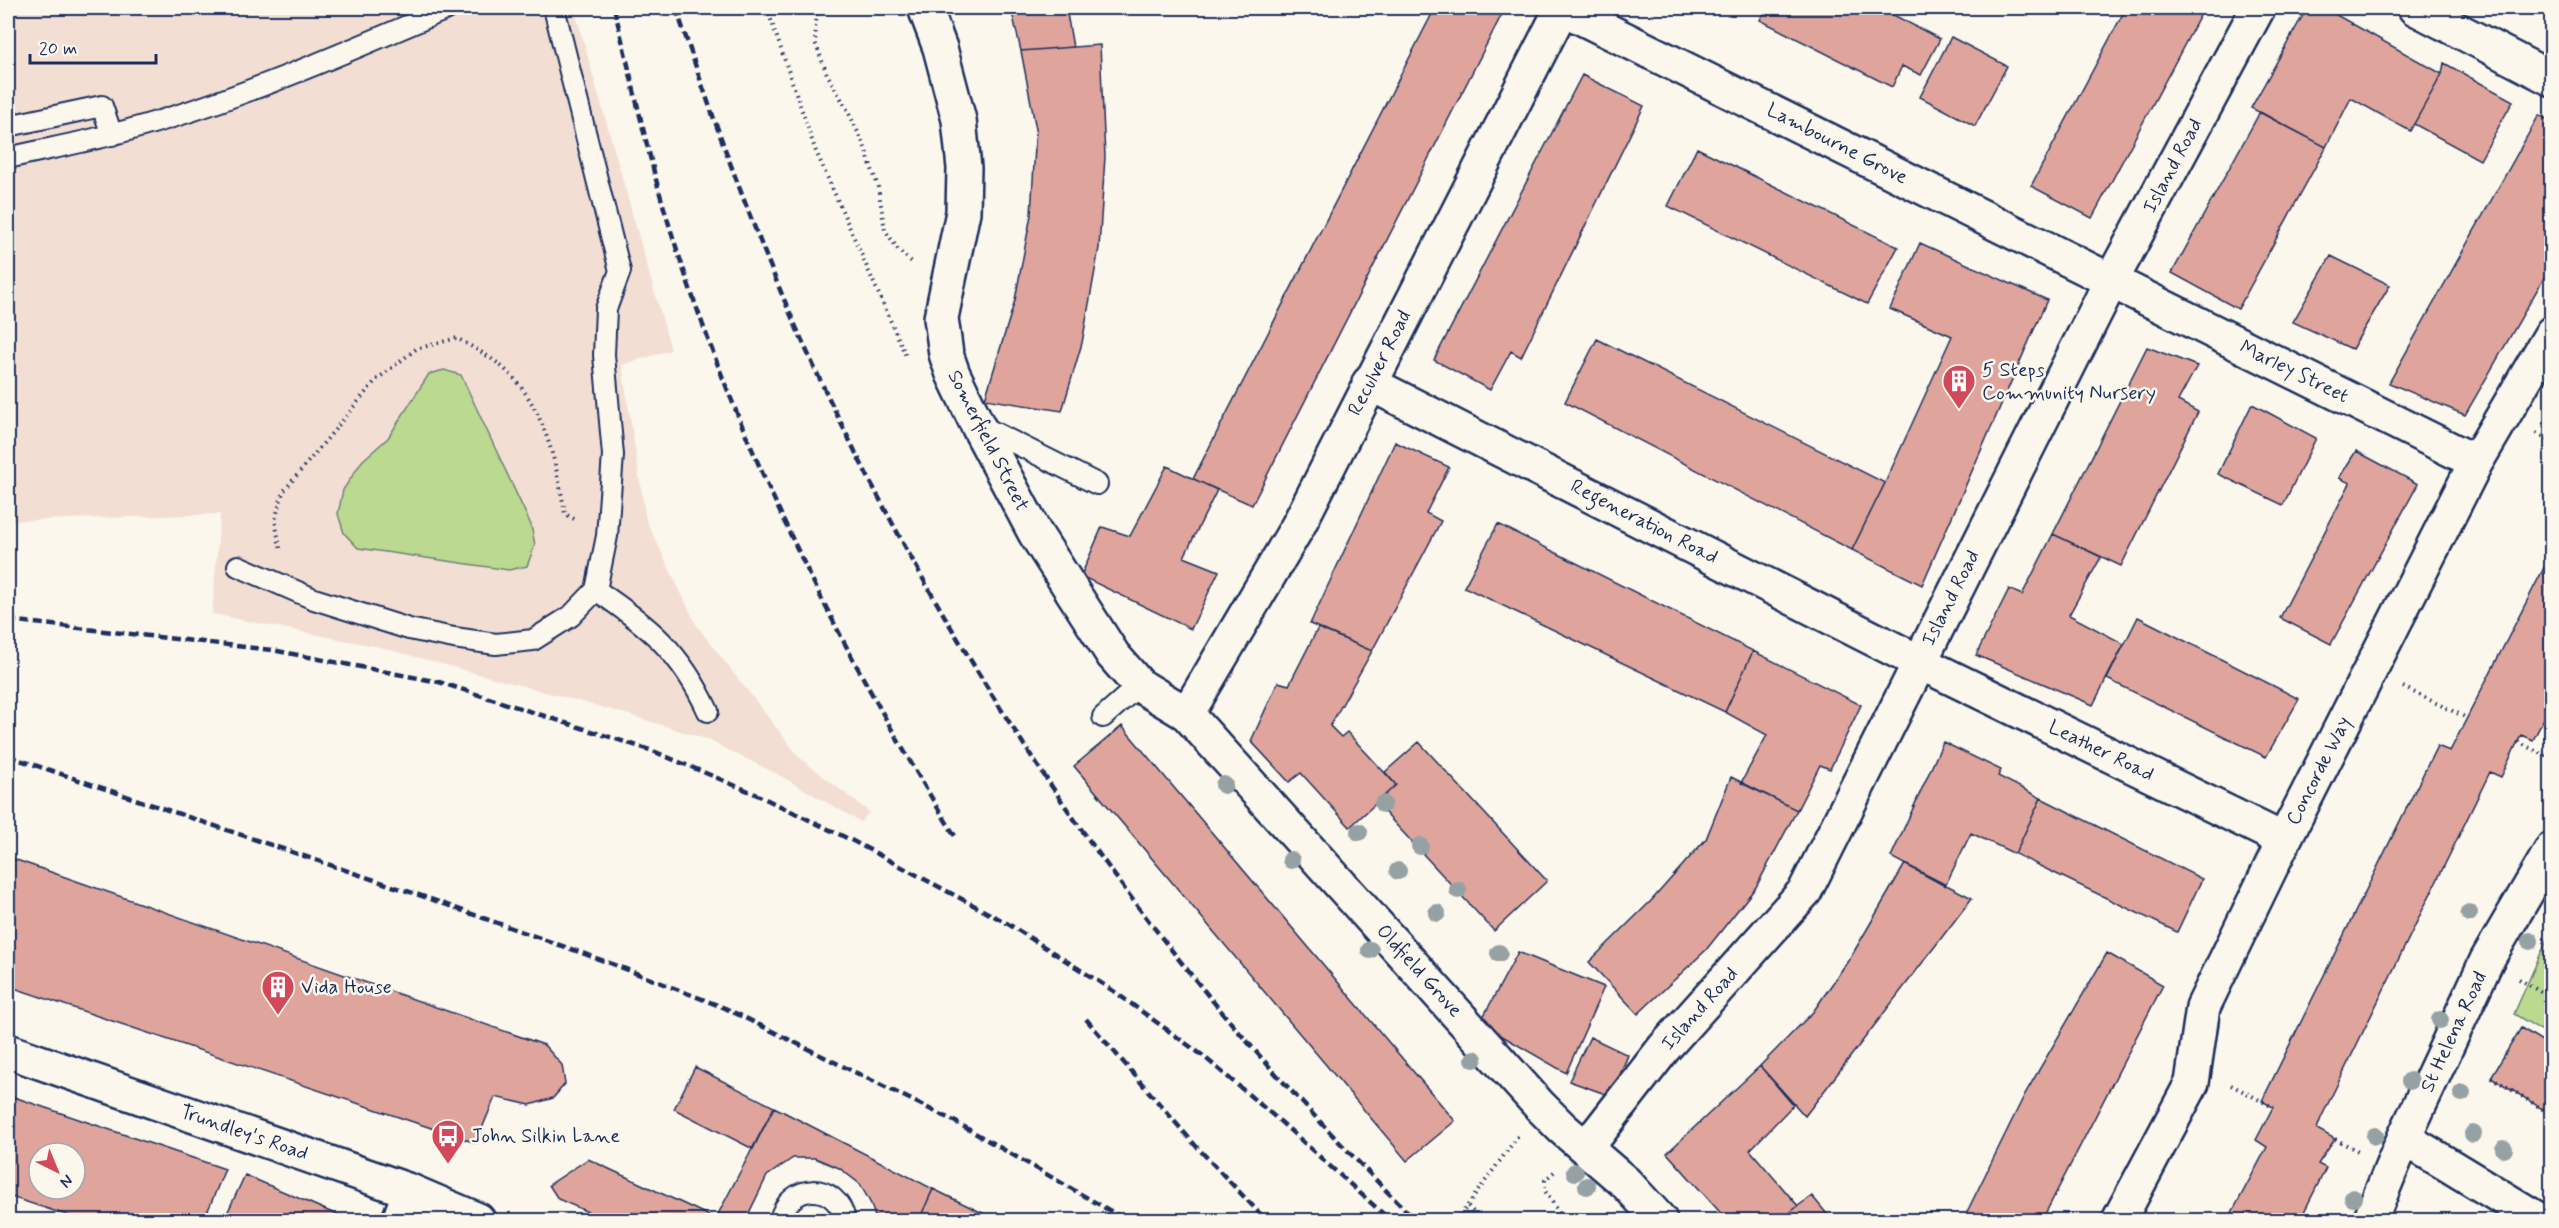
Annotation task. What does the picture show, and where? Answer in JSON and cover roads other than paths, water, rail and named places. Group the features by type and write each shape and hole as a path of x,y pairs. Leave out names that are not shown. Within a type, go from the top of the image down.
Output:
{"street":[{"name":"Somerfield Street","path":"925,8 940,48 959,120 964,168 963,212 941,318 946,354 977,424 1035,533 1113,654 1139,685 1187,714"},
{"name":"Lambourne Grove","path":"1562,8 2111,281"},
{"name":"Reculver Road","path":"1187,714 1298,526 1562,8"},
{"name":"Island Road","path":"1584,1146 1598,1133 1664,1048 1805,891 2111,281 2258,8"},
{"path":"2415,8 2552,79"},
{"name":"Marley Street","path":"2111,281 2476,462"},
{"name":"Concorde Way","path":"2119,1221 2192,1083 2203,1007 2284,840 2476,462 2552,333"},
{"name":"Regeneration Road","path":"1369,383 1919,662"},
{"name":"Leather Road","path":"1919,662 2284,840"},
{"name":"Oldfield Grove","path":"1187,714 1540,1106 1626,1183 1660,1221"},
{"name":"St Helena Road","path":"2370,1221 2404,1138 2487,960 2552,849"},
{"name":"Trundley's Road","path":"8,1052 404,1206 478,1221"},
{"path":"2404,1138 2539,1221"}],"lane":[{"path":"8,158 112,135 208,104 325,60 449,8"},
{"path":"238,566 315,599 409,629 496,644 533,640 571,616 596,590 607,536 613,455 604,356 606,309 620,271 554,8"},
{"path":"8,126 102,106 112,135"},
{"path":"977,424 1097,484"},
{"path":"596,590 624,609 663,643 692,677 708,711"},
{"path":"1103,717 1139,685"},
{"path":"780,1221 790,1200 810,1191 830,1196 838,1204 845,1221"}],"railway":[{"path":"614,8 659,192 723,379 791,536 829,613 911,763 955,836"},
{"path":"676,8 744,201 803,344 867,475 960,643 1010,724 1064,804 1119,882 1177,957 1281,1079 1415,1220"},
{"path":"8,620 272,650 439,682 653,751 753,793 851,840 1005,922 1112,990 1202,1055 1390,1220"},
{"path":"8,756 416,894 610,963 725,1008 954,1121 1126,1220"},
{"path":"1086,1019 1195,1145 1266,1220"}],"place":[{"name":"5 Steps Community Nursery","path":"1959,410"},
{"name":"Vida House","path":"278,1016"},
{"name":"John Silkin Lane","path":"448,1165"}]}
